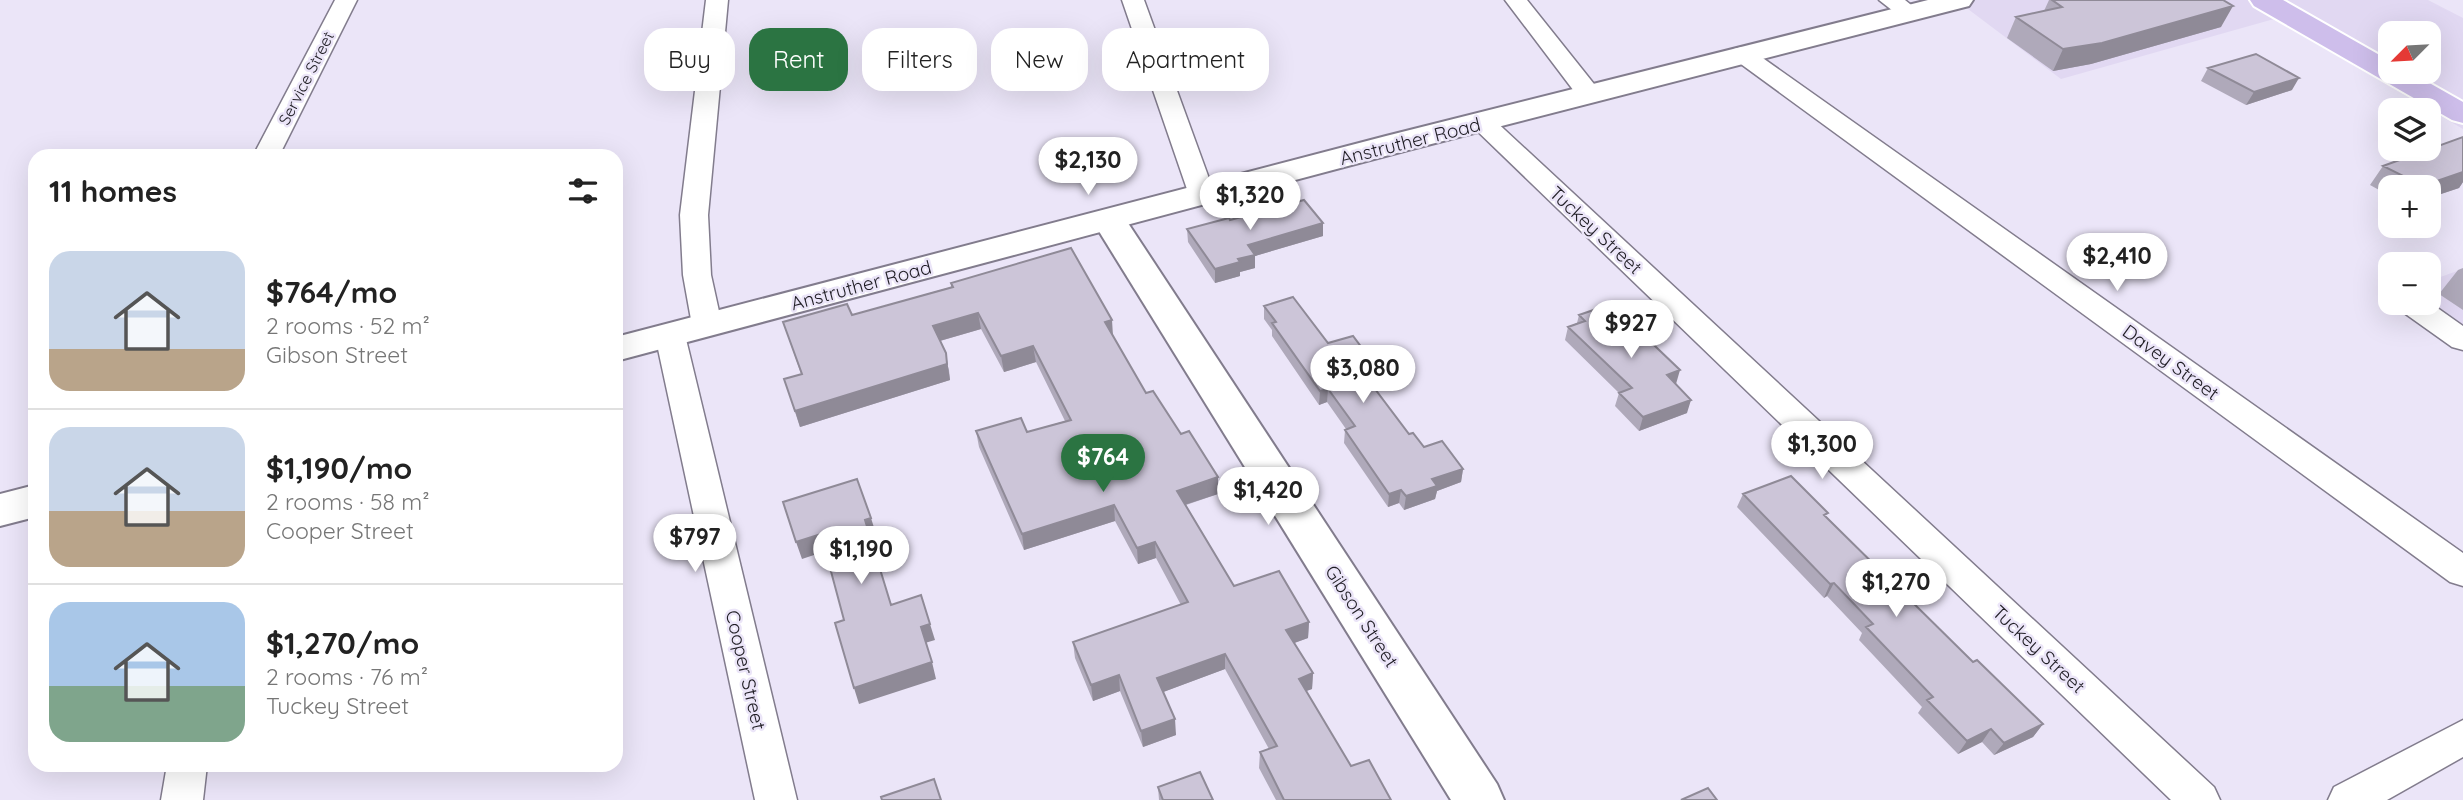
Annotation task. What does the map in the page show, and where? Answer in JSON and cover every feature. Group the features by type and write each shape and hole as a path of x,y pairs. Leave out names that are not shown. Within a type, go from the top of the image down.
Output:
{"main road":[{"name":"Anstruther Road","path":"623,347 1742,54 1900,6 1961,0"},
{"path":"2263,0 2463,114"},
{"path":"2287,0 2378,52"},
{"path":"2434,84 2463,100"},
{"name":"Gibson Street","path":"1109,220 1479,800"},
{"path":"0,510 28,503"}],"street":[{"name":"Service Street","path":"270,149 346,0"},
{"path":"707,325 696,275 694,215 717,0"},
{"path":"1133,0 1202,195"},
{"path":"1516,0 1589,94"},
{"name":"Davey Street","path":"1742,54 2463,572"},
{"name":"Tuckey Street","path":"1482,122 2199,800"},
{"path":"2427,315 2463,340"},
{"name":"Cooper Street","path":"670,335 776,800"},
{"path":"2349,800 2463,737"},
{"path":"182,800 186,772"}],"shaded area":[{"path":"1956,0 2428,0 2463,18 2463,129 2441,116 2441,98 2410,98 2386,84 2441,84 2441,21 2378,21 2378,80 2274,19 2061,79"},
{"path":"2463,269 2463,346 2419,315 2441,315 2441,277"}],"building":[{"path":"2052,0 2223,0 2233,6 2102,43 2063,49 2016,17 2062,7"},
{"path":"2256,54 2299,78 2254,92 2208,68"},
{"path":"2463,137 2463,172 2441,180 2441,175 2401,175 2383,166 2397,161 2441,161 2441,145"},
{"path":"1304,200 1323,223 1248,245 1255,255 1215,269 1187,229 1229,218 1230,220"},
{"path":"1071,248 1112,320 1105,322 1146,393 1153,391 1181,434 1189,431 1218,477 1177,491 1234,586 1279,571 1309,622 1286,630 1313,673 1299,679 1351,766 1369,760 1391,800 1284,800 1260,752 1277,746 1225,654 1157,678 1175,719 1141,731 1119,675 1091,685 1073,642 1188,602 1155,542 1137,548 1114,505 1022,534 976,431 1021,418 1027,432 1071,420 1033,346 1001,356 978,313 933,326 946,353 947,364 795,411 784,379 802,374 783,322 847,304 852,315 953,287 951,283"},
{"path":"1293,297 1328,343 1353,336 1380,372 1366,377 1409,434 1413,433 1424,447 1442,441 1463,469 1432,479 1437,486 1406,496 1401,490 1389,494 1345,430 1355,426 1328,389 1320,391 1272,323 1276,322 1264,306"},
{"path":"1611,304 1680,370 1667,375 1691,400 1643,417 1619,393 1632,388 1568,327 1585,321 1579,315"},
{"path":"1791,476 1828,513 1824,515 1973,662 1977,660 2043,724 2004,743 1991,729 1967,741 1927,700 1933,697 1866,627 1873,624 1834,583 1830,584 1743,494"},
{"path":"857,479 871,518 865,520 891,605 921,595 930,624 921,627 932,662 854,688 835,623 844,620 821,534 796,542 783,502"},
{"path":"1200,772 1213,800 1163,800 1158,787"},
{"path":"934,779 941,800 882,800 881,797"},
{"path":"1708,788 1717,800 1681,800"}]}
